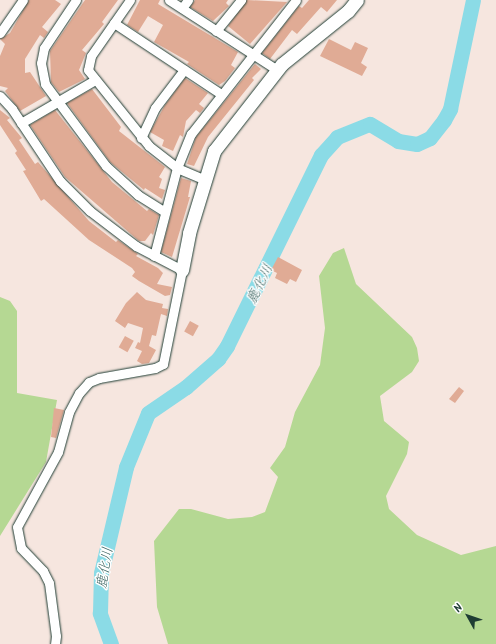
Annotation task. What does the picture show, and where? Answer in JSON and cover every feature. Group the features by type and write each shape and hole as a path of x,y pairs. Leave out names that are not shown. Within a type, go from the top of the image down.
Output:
{"street":[{"path":"0,33 23,0"},
{"path":"76,0 48,41 42,55 42,77 57,102 106,166 138,195 165,212"},
{"path":"130,0 87,64 95,80 141,138 177,168 205,180"},
{"path":"169,0 277,70"},
{"path":"182,8 188,0"},
{"path":"216,31 241,0"},
{"path":"154,256 177,168 191,134 252,54 296,0"},
{"path":"54,644 56,636 49,583 43,571 21,548 17,527 58,452 69,412 79,393 89,382 99,378 155,368 163,364 182,270 214,151 277,70 357,0"},
{"path":"114,23 221,94"},
{"path":"141,138 157,104 184,70"},
{"path":"21,123 95,80"},
{"path":"0,96 21,123 45,161 76,198 117,234 154,256 182,270"}],"green space":[{"path":"344,248 356,284 412,337 417,348 419,361 412,372 380,396 384,421 409,442 407,454 386,496 389,509 417,535 461,555 496,546 496,644 168,644 157,607 154,541 179,509 191,509 228,519 252,517 265,512 278,477 270,468 285,447 295,412 320,365 325,328 319,276 333,253"},
{"path":"0,297 10,301 17,311 17,393 57,400 46,462 0,536"}],"building":[{"path":"29,0 55,0 61,4 42,27 48,32 44,38 40,35 25,59 25,73 30,72 46,96 20,111 5,91 8,88 0,86 0,56 5,44 0,39 10,33"},
{"path":"85,0 118,0 102,22 104,24 82,50 86,53 79,70 85,79 59,92 51,82 50,51"},
{"path":"140,0 160,0 158,4 238,52 231,65 235,68 225,81 219,85 187,64 189,62 154,42 163,25 148,16 138,32 127,25"},
{"path":"195,0 228,0 226,3 229,6 213,21 190,7"},
{"path":"247,0 287,2 250,44 228,26"},
{"path":"309,0 337,0 327,12 321,7 297,34 292,30 270,59 262,53 299,6 302,8"},
{"path":"329,39 351,50 355,42 368,48 361,63 367,67 362,76 320,56"},
{"path":"255,64 261,69 252,78 254,80 208,137 194,166 187,164 196,137"},
{"path":"185,78 208,93 199,104 204,108 200,113 196,110 186,121 183,137 180,135 173,151 162,146 164,140 150,132 165,105"},
{"path":"92,89 121,127 119,131 165,167 159,177 162,179 159,188 165,190 162,199 145,188 144,190 110,162 67,103"},
{"path":"0,110 10,118 7,120 22,138 19,140 35,164 38,162 89,221 116,242 118,240 138,254 136,256 158,268 163,273 157,284 172,287 170,295 165,296 132,276 135,272 132,268 89,240 44,199 41,201 23,171 26,170 15,153 17,151 0,125"},
{"path":"55,110 112,182 147,211 149,209 159,215 153,235 151,233 145,241 139,241 65,177 30,125"},
{"path":"181,178 191,181 188,197 190,197 172,257 161,252"},
{"path":"278,257 302,270 296,282 290,279 287,284 275,278 277,273 271,270"},
{"path":"137,292 146,300 163,304 162,308 168,309 167,316 161,314 156,336 152,335 149,346 156,350 149,363 142,364 137,361 142,351 135,348 138,342 140,343 143,328 128,323 125,328 115,321 126,303"},
{"path":"190,321 199,326 193,336 184,331"},
{"path":"125,336 134,341 127,352 119,347"},
{"path":"459,387 464,391 455,403 449,399"},
{"path":"54,408 64,410 56,438 51,437"}],"waterway":[{"name":"鹿化川","path":"111,644 100,613 101,573 126,467 148,413 186,387 218,359 227,346 321,155 337,137 370,124 398,141 417,144 430,138 444,120 450,109 473,0"}]}
